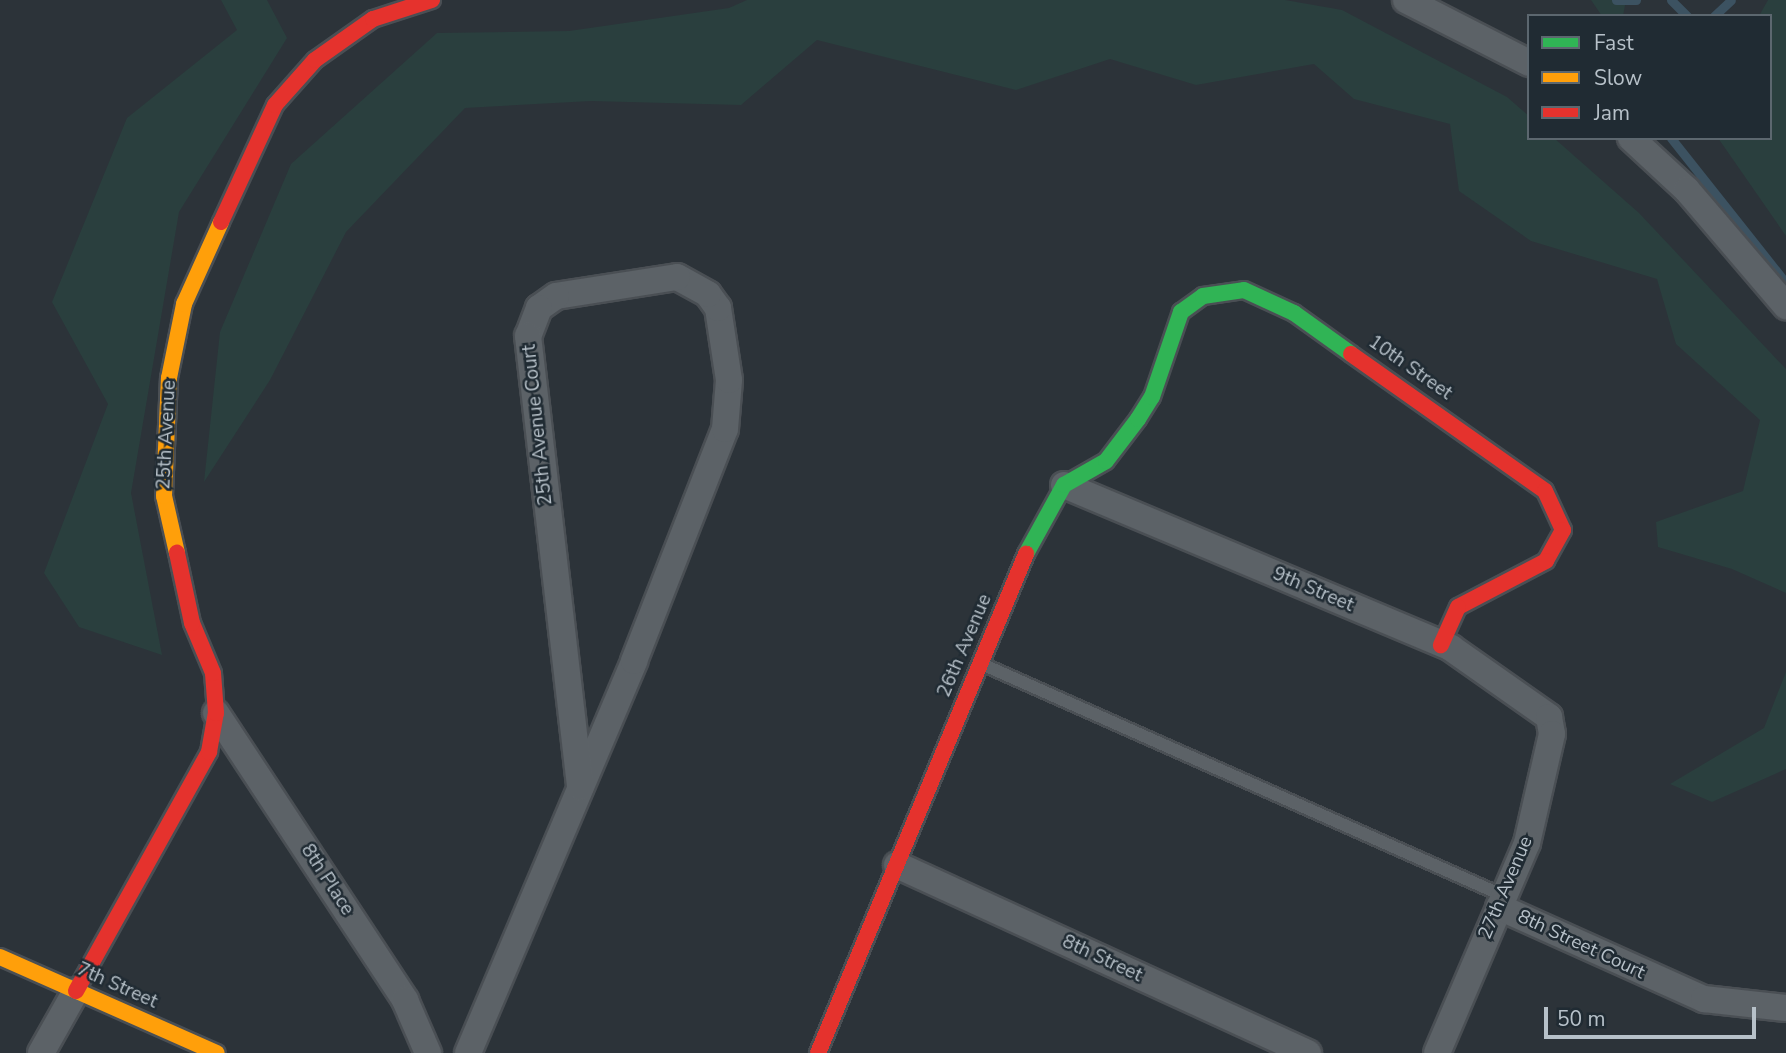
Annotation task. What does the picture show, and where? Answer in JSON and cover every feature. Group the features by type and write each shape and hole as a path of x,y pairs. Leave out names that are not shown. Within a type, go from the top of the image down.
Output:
{"street":[{"name":"25th Avenue","path":"41,1053 194,787 209,752 216,713 213,673 191,623 164,496 169,378 184,304 275,105 314,60 373,19 432,0"},
{"path":"1406,0 1527,61"},
{"path":"1633,140 1712,219 1786,306"},
{"name":"25th Avenue Court","path":"468,1053 580,787 718,456 728,418 729,380 718,308 708,294 677,277 556,296 539,308 528,336 580,787"},
{"name":"10th Street","path":"1203,296 1244,290 1294,313 1536,484 1563,530 1546,561 1458,607 1441,645"},
{"name":"26th Avenue","path":"818,1053 1039,523 1064,485 1106,461 1138,419 1152,397 1181,312 1203,296"},
{"name":"9th Street","path":"1064,485 1441,645 1492,671 1549,718"},
{"name":"8th Place","path":"216,713 405,1000 428,1053"},
{"name":"27th Avenue","path":"1437,1053 1501,901 1541,793 1552,734 1549,718"},
{"name":"8th Street","path":"897,865 1308,1053"},
{"name":"8th Street Court","path":"1501,901 1704,999 1786,1008"},
{"name":"7th Street","path":"0,957 217,1053"}],"lane":[{"path":"981,664 1501,901"}],"green space":[{"path":"221,0 267,0 287,38 179,212 131,493 162,655 79,627 44,573 108,404 52,302 127,118 237,30"},
{"path":"747,0 1285,0 1342,10 1507,97 1527,114 1527,140 1556,140 1639,213 1786,369 1786,593 1732,569 1658,547 1656,522 1743,491 1760,420 1676,344 1657,279 1531,241 1459,191 1450,124 1354,99 1314,64 1196,85 1110,59 1016,90 817,40 741,105 591,101 465,108 346,232 270,380 204,482 220,332 291,164 437,33 569,31 729,8"},
{"path":"1591,0 1626,0 1623,14 1601,14"},
{"path":"1768,0 1786,0 1786,236 1719,140 1772,140 1772,14 1760,14"},
{"path":"1786,672 1786,769 1712,802 1670,784 1764,728"}],"waterway":[{"path":"1616,0 1636,0"},
{"path":"1671,0 1685,14"},
{"path":"1716,14 1731,0"},
{"path":"1673,140 1786,283"}],"traffic: fast":[{"path":"1026,554 1064,485 1106,461 1138,419 1152,397 1181,312 1203,296 1244,290 1294,313 1351,354"}],"traffic: slow":[{"path":"177,553 164,496 169,378 184,304 221,222"},
{"path":"0,957 217,1053"}],"traffic: jam":[{"path":"221,222 275,105 315,60 373,19 432,0"},
{"path":"1351,354 1545,491 1563,530 1546,561 1458,607 1441,645"},
{"path":"76,991 209,752 216,713 213,673 192,623 177,553"},
{"path":"818,1053 1026,554"}]}
